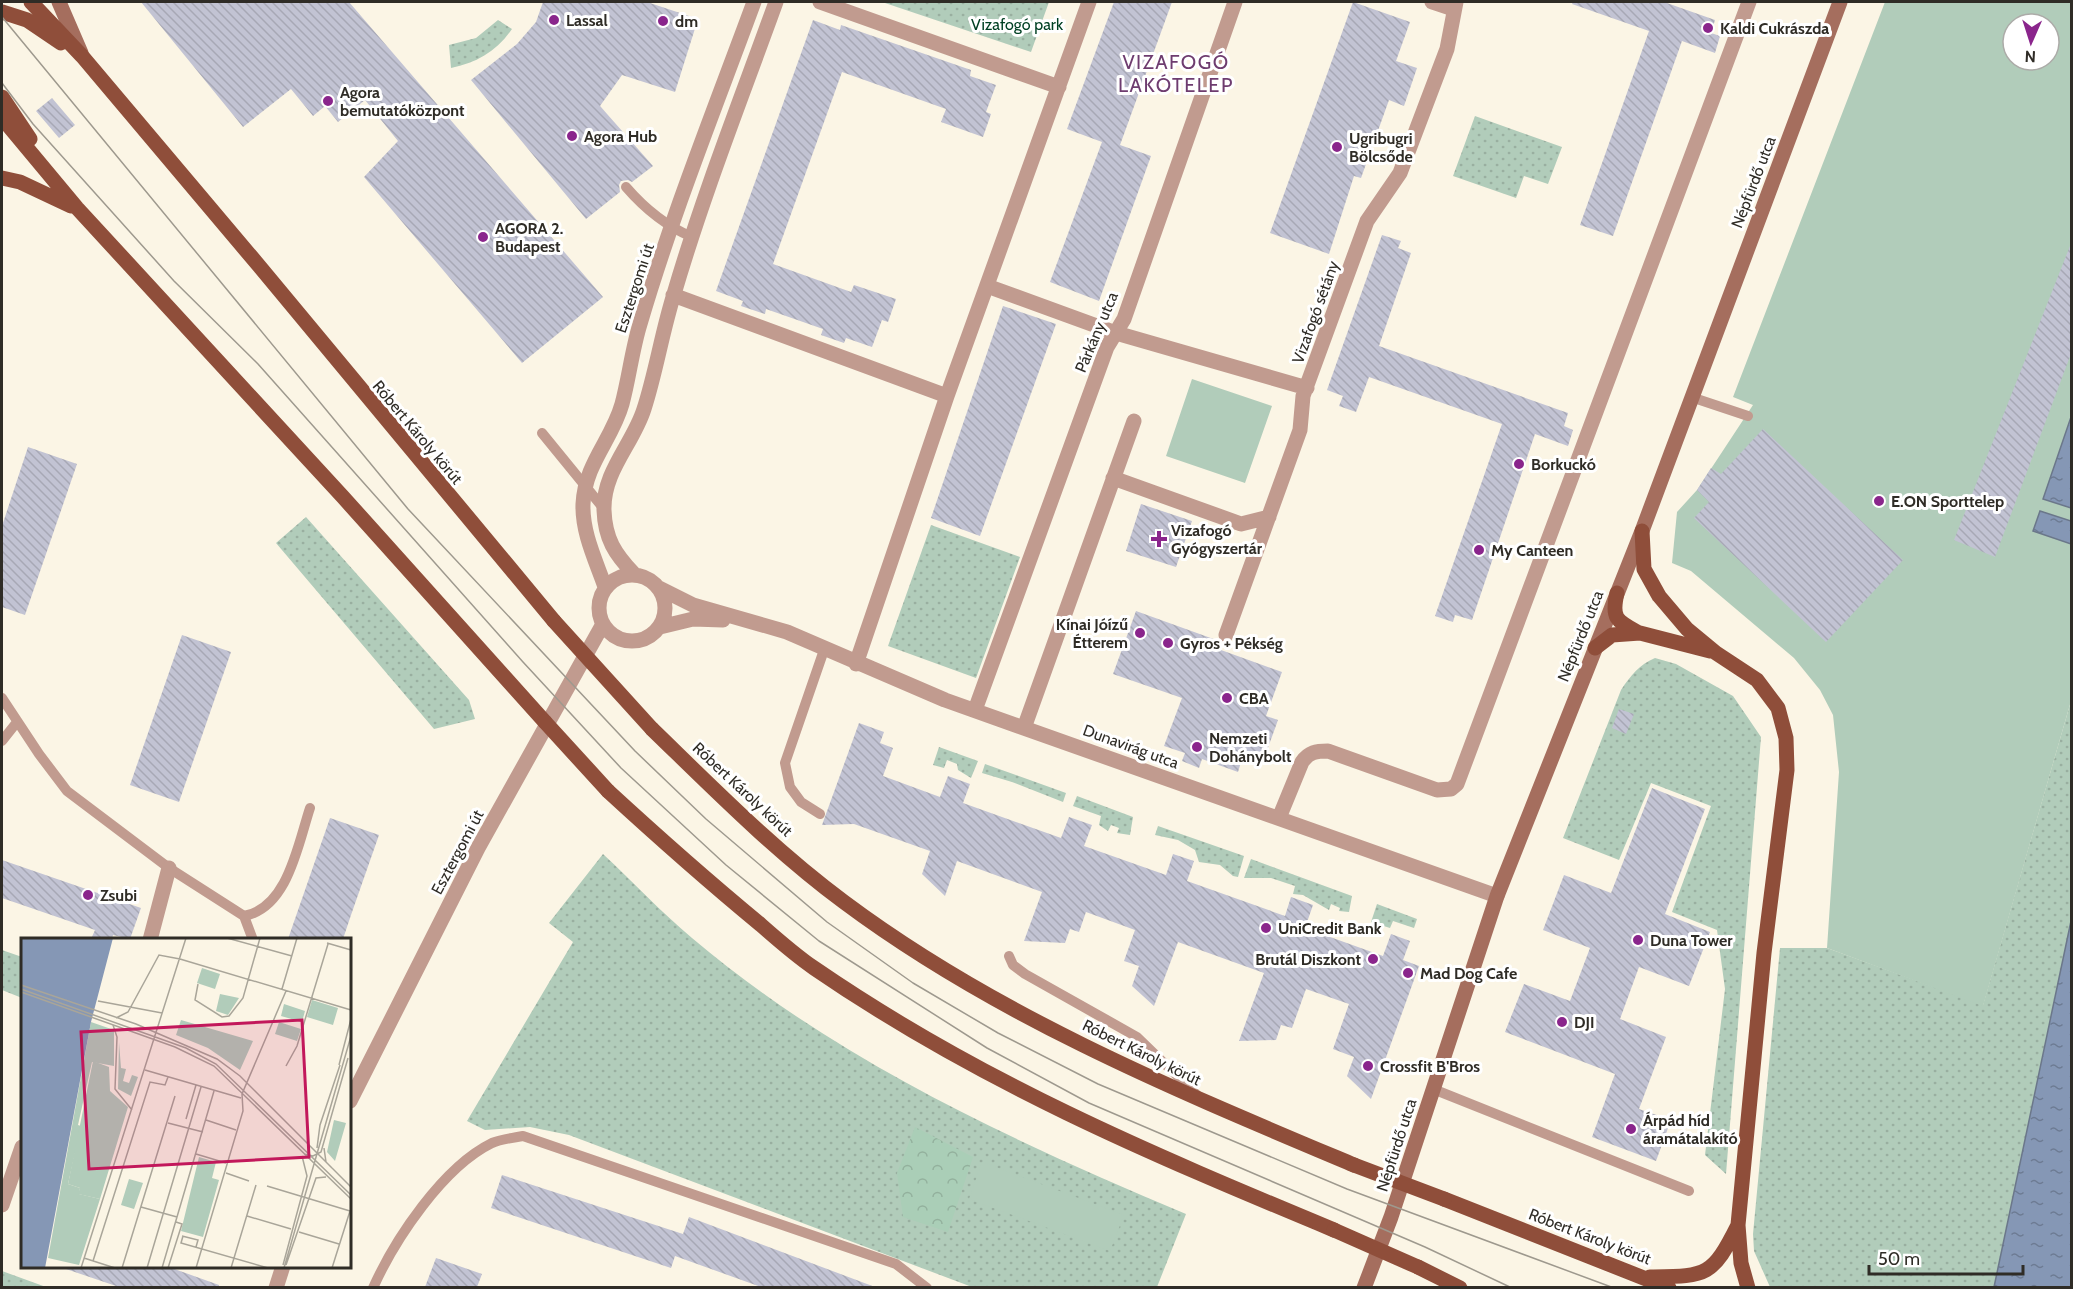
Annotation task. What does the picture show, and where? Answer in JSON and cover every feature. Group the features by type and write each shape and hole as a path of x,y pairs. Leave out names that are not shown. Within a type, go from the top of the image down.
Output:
{"main road":[{"name":"Róbert Károly körút","path":"31,2 82,56 554,621 652,729 755,828 843,901 926,958 1023,1016 1204,1102 1354,1166 1649,1277 1669,1287"},
{"path":"2,12 27,20 82,56"},
{"path":"2,97 77,208"},
{"path":"2,118 77,208 336,489 608,791 720,891 812,967 909,1030 992,1077 1088,1125 1334,1230 1460,1287"},
{"path":"2,178 20,182 77,208"},
{"path":"1642,531 1644,569 1659,596 1687,629 1716,653 1757,680 1778,708 1786,738 1787,770 1764,953 1741,1178 1738,1225 1741,1263 1748,1287"},
{"path":"1617,592 1613,610 1619,622 1640,633 1716,653"},
{"path":"1595,648 1612,635 1640,633"},
{"path":"1649,1277 1694,1276 1711,1269 1725,1252 1738,1225"}],"street":[{"path":"59,2 82,56"},
{"name":"Esztergomi út","path":"351,1099 478,848 603,624 599,612 599,599 605,587 586,529 583,506 585,488 593,461 603,440 615,427 640,325 672,228 754,2"},
{"path":"634,574 615,554 604,509 613,470 631,439 644,409 673,295 776,2"},
{"path":"820,2 1059,87"},
{"path":"856,664 947,396 1089,2"},
{"name":"Párkány utca","path":"975,710 1107,347 1116,333 1162,213 1235,2"},
{"name":"Vizafogó sétány","path":"1226,635 1300,430 1307,388 1367,221 1400,173 1447,49 1455,5 1432,2"},
{"path":"1280,818 1302,762 1307,755 1316,751 1328,750 1437,790 1451,789 1457,784 1749,2"},
{"name":"Népfürdő utca","path":"1364,1287 1391,1217 1497,896 1642,531 1840,2"},
{"path":"987,286 1116,333 1307,388"},
{"path":"673,295 947,396"},
{"path":"1024,728 1134,421"},
{"path":"1113,478 1241,524 1269,517"},
{"path":"603,624 616,637 635,641 645,639 660,627 666,607 659,588 648,578 634,574 618,577 605,587"},
{"name":"Dunavirág utca","path":"659,588 693,606 756,622 975,710 1497,896"},
{"name":"Dunavirág utca","path":"660,627 693,619 756,622"},
{"path":"150,938 170,868"},
{"path":"2,1205 21,1150"},
{"path":"276,1287 282,1268"}],"lane":[{"path":"626,187 640,203 672,228 692,237"},
{"path":"1691,397 1748,416"},
{"path":"542,433 604,509"},
{"path":"820,814 801,802 790,787 785,763 824,650"},
{"path":"2,698 68,791 170,868 244,916 252,938"},
{"path":"2,741 17,722"},
{"path":"244,916 257,913 272,901 287,877 310,808"},
{"path":"1009,956 1013,965 1025,974 1137,1037 1204,1102"},
{"path":"1433,1089 1689,1191"},
{"path":"373,1287 384,1263 423,1207 447,1179 476,1153 492,1143 523,1136 896,1264 927,1287"}],"green space":[{"name":"Vizafogó park","path":"882,2 1049,2 1031,52"},
{"name":"E.ON Sporttelep","path":"1885,2 2071,2 2071,701 1983,1006 1827,948 1839,772 1833,715 1820,690 1794,658 1691,571 1672,563 1677,512 1697,490 1753,405 1733,397"},
{"path":"498,20 512,29 500,44 478,59 451,68 449,45 476,38"},
{"path":"1475,116 1562,147 1548,184 1524,176 1516,198 1453,176"},
{"path":"1192,379 1272,406 1245,483 1166,456"},
{"path":"306,517 469,700 475,719 434,729 276,543"},
{"path":"931,525 1020,557 976,678 888,646"},
{"path":"1655,658 1676,664 1733,696 1761,737 1726,1174 1705,1155 1725,989 1717,930 1672,912 1711,806 1651,783 1619,860 1563,838 1621,690 1636,671"},
{"path":"2071,701 2071,921 1994,1287 1770,1287 1754,1251 1753,1234 1780,948 1827,948 1983,1005"},
{"path":"939,747 978,761 971,778 958,770 957,764 947,760 944,768 933,765"},
{"path":"985,764 1066,793 1063,802 982,773"},
{"path":"1077,796 1133,817 1130,835 1117,833 1119,828 1111,825 1108,831 1099,825 1101,816 1073,806"},
{"path":"1158,826 1244,856 1238,877 1233,876 1220,865 1199,862 1195,850 1178,840 1155,835"},
{"path":"603,854 692,938 748,982 806,1023 866,1060 992,1127 1186,1214 1157,1287 972,1287 569,1135 530,1127 485,1130 467,1121 573,942 549,923"},
{"path":"1251,859 1352,896 1349,912 1339,911 1340,908 1331,904 1329,910 1303,895 1293,894 1295,886 1271,878 1244,878"},
{"path":"1377,904 1417,919 1414,928 1393,921 1390,928 1371,922"},
{"path":"2,950 21,957 21,998 2,990"},
{"path":"915,1127 973,1157 948,1232 903,1217 897,1173"},
{"path":"982,1162 1124,1215 1110,1251 969,1199"},
{"path":"2,1271 46,1287 2,1287"}],"water":[{"path":"2071,417 2071,508 2043,499"},
{"path":"2040,511 2071,521 2071,544 2033,531"},
{"path":"2071,921 2071,1287 1994,1287"}],"building":[{"name":"AGORA 2. Budapest","path":"141,2 349,2 603,297 522,363 364,177 398,141 365,100 338,122 325,106 313,116 291,89 243,127"},
{"name":"Agora Hub","path":"543,2 647,2 698,19 675,92 622,75 600,106 653,166 632,182 621,181 620,192 586,219 471,80 517,44 536,22"},
{"path":"1114,2 1172,2 1120,145 1151,156 1099,301 1050,282 1102,142 1067,129"},
{"name":"Ugribugri Bölcsőde","path":"1353,2 1410,22 1396,61 1417,68 1404,106 1389,100 1361,178 1354,176 1329,254 1270,233"},
{"path":"1573,2 1664,2 1715,20 1711,33 1720,36 1715,53 1682,41 1613,236 1580,225 1649,31 1572,4"},
{"path":"813,20 840,30 841,25 971,70 970,76 996,85 986,112 991,114 983,137 941,122 946,109 842,72 773,264 851,292 854,285 896,299 888,322 882,320 872,347 846,338 844,343 821,335 823,329 766,309 765,314 741,306 743,301 716,291"},
{"path":"52,98 75,125 59,138 36,111"},
{"path":"1382,235 1401,241 1398,248 1411,253 1379,346 1568,413 1564,426 1573,430 1568,446 1535,434 1472,620 1455,615 1453,622 1435,616 1502,424 1369,377 1356,412 1339,406 1343,396 1327,390"},
{"path":"2070,246 2072,351 1995,557 1954,540"},
{"path":"1003,306 1056,324 980,536 931,518"},
{"path":"1763,429 1903,560 1826,642 1694,518 1709,502 1697,490 1711,468 1721,474"},
{"path":"28,447 77,464 25,615 2,607 2,526"},
{"name":"Vizafogó Gyógyszertár","path":"1141,504 1192,521 1176,567 1126,551"},
{"path":"1136,611 1219,641 1223,644 1221,650 1282,672 1266,716 1278,720 1265,756 1253,752 1249,762 1242,759 1238,772 1202,759 1199,768 1182,761 1185,753 1164,746 1182,698 1113,674"},
{"path":"182,635 231,652 179,802 130,785"},
{"path":"1619,709 1634,714 1626,734 1612,728"},
{"path":"859,723 884,732 880,743 893,748 883,776 940,797 948,776 970,784 963,803 1061,838 1069,817 1092,825 1084,846 1166,875 1173,854 1194,861 1187,881 1285,916 1291,897 1313,905 1305,928 1383,956 1391,934 1410,941 1403,960 1419,966 1371,1099 1347,1076 1354,1057 1333,1049 1349,1004 1306,989 1292,1028 1281,1025 1276,1040 1239,1041 1264,973 1178,942 1154,1006 1132,986 1139,966 1124,961 1135,930 1086,912 1079,932 1070,929 1065,943 1024,941 1042,892 957,861 945,896 922,874 930,851 854,824 822,825"},
{"name":"Duna Tower","path":"1652,788 1705,809 1665,914 1710,932 1689,986 1639,967 1620,1019 1666,1037 1639,1109 1671,1120 1656,1161 1592,1137 1615,1074 1505,1032 1524,984 1570,1001 1590,948 1543,930 1564,875 1611,893"},
{"path":"330,818 379,835 343,938 288,938"},
{"path":"2,860 141,908 130,938 113,935 112,938 91,938 95,930 2,898"},
{"path":"502,1175 683,1234 689,1217 875,1287 761,1287 675,1256 671,1268 491,1208"},
{"path":"436,1258 482,1274 477,1287 425,1287"},
{"path":"172,1268 219,1285 219,1287 119,1287 66,1269"}],"tram line":[{"path":"2,17 408,509 635,751 706,819 827,922 913,983 998,1033 1098,1084 1347,1189 1614,1288"},
{"path":"2,83 33,124 174,281 258,364 523,662 621,768 726,865 819,941 987,1048 1089,1103 1425,1247 1512,1288"}],"place":[{"name":"Lassal","path":"554,20"},
{"name":"dm","path":"663,21"},
{"name":"Kaldi Cukrászda","path":"1708,28"},
{"name":"Agora bemutatóközpont","path":"328,101"},
{"name":"Agora Hub","path":"572,136"},
{"name":"Ugribugri Bölcsőde","path":"1337,147"},
{"name":"AGORA 2. Budapest","path":"483,237"},
{"name":"Borkuckó","path":"1519,464"},
{"name":"E.ON Sporttelep","path":"1879,501"},
{"name":"Vizafogó Gyógyszertár","path":"1159,539"},
{"name":"My Canteen","path":"1479,550"},
{"name":"Kínai Jóízű Étterem","path":"1140,633"},
{"name":"Gyros + Pékség","path":"1168,643"},
{"name":"CBA","path":"1227,698"},
{"name":"Nemzeti Dohánybolt","path":"1197,747"},
{"name":"Zsubi","path":"88,895"},
{"name":"UniCredit Bank","path":"1266,928"},
{"name":"Duna Tower","path":"1638,940"},
{"name":"Brutál Diszkont","path":"1373,959"},
{"name":"Mad Dog Cafe","path":"1408,973"},
{"name":"DJI","path":"1562,1022"},
{"name":"Crossfit B'Bros","path":"1368,1066"},
{"name":"Árpád híd áramátalakító","path":"1631,1129"}],"district":[{"name":"VIZAFOGÓ LAKÓTELEP","path":"1176,74"}]}
